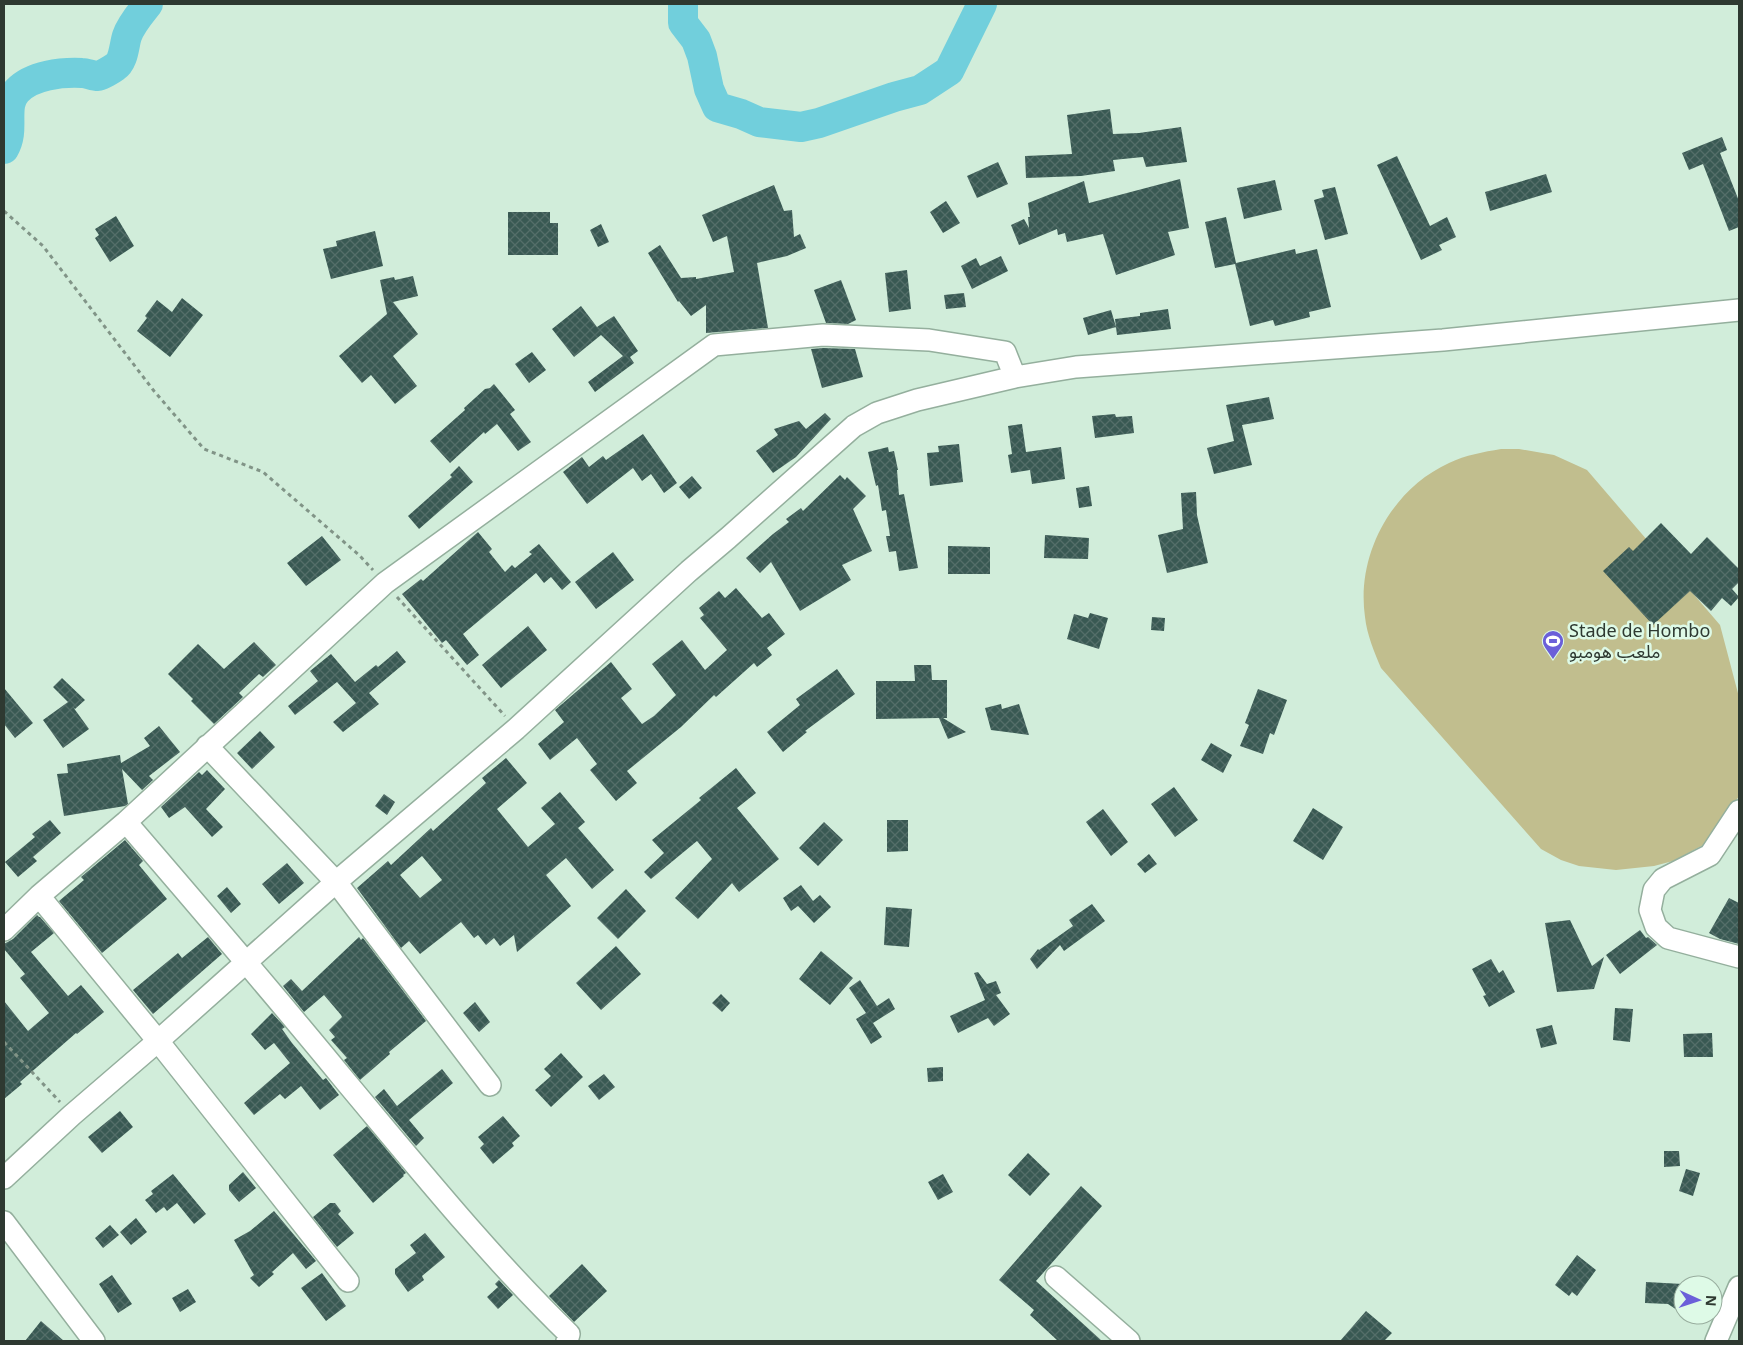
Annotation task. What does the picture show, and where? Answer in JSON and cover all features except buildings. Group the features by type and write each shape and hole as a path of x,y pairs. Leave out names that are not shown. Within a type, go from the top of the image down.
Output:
{"street":[{"path":"4,1178 72,1115 336,882 516,729 675,583 854,426 877,413 917,400 1015,377 1076,368 1444,340 1739,310"},
{"path":"4,930 39,896 126,822 385,583 714,345 823,335 929,340 1005,352 1015,377"},
{"path":"207,746 336,882 490,1085"},
{"path":"1739,811 1710,855 1663,879 1654,890 1650,910 1656,927 1668,938 1739,957"},
{"path":"126,822 247,962 415,1164 530,1296 570,1334 567,1341"},
{"path":"39,896 158,1041 348,1281"},
{"path":"4,1222 94,1341"},
{"path":"1056,1277 1129,1341"},
{"path":"1716,1341 1739,1287"}],"path":[{"path":"4,211 43,246 154,391 204,449 263,472 359,555 516,729"},
{"path":"4,1042 72,1115"}],"shaded area":[{"name":"Stade de Hombo ملعب هومبو","path":"1501,449 1519,449 1554,455 1587,470 1720,625 1739,697 1739,796 1709,842 1673,861 1654,866 1616,870 1579,866 1561,860 1541,849 1381,668 1367,630 1364,593 1366,570 1382,526 1411,489 1429,474 1462,458"}],"waterway":[{"path":"4,149 9,134 10,104 17,91 31,81 57,74 84,73 98,76 104,74 120,61 131,27 148,4"},
{"path":"683,4 683,23 696,40 702,56 709,89 717,107 759,122 801,127 819,123 920,90 949,71 982,4"}],"place":[{"name":"Stade de Hombo ملعب هومبو","path":"1553,660"}]}
